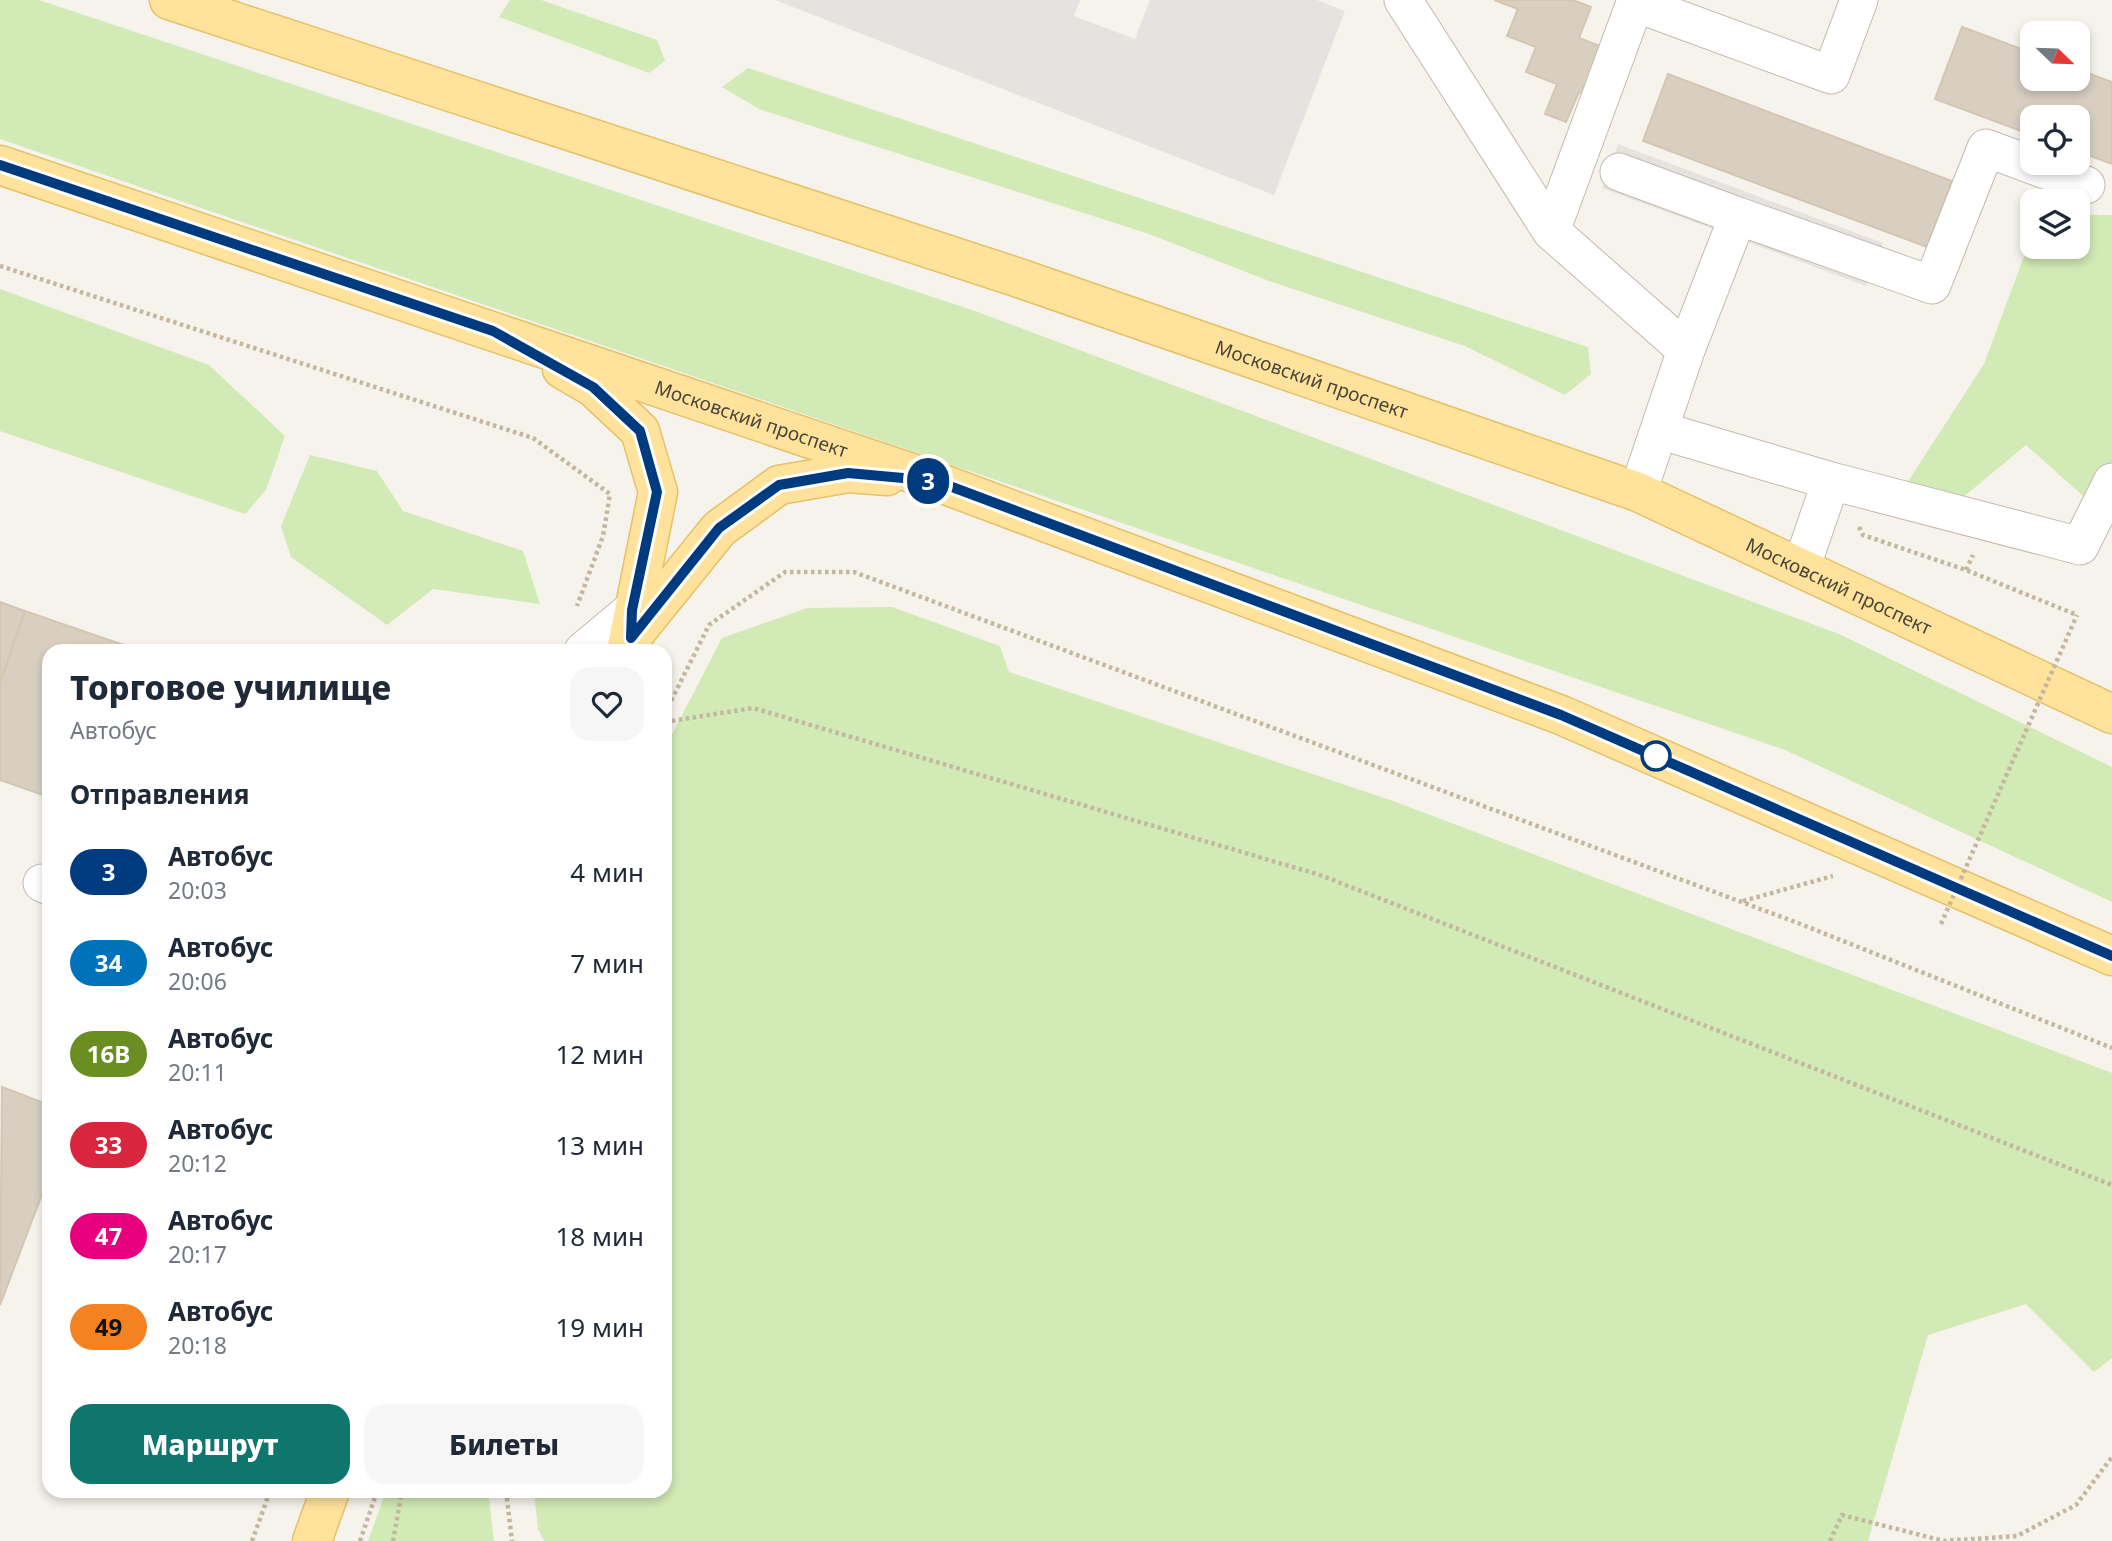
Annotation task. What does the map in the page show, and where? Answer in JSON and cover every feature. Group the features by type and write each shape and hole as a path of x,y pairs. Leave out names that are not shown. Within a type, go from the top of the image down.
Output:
{"main road":[{"name":"Московский проспект","path":"169,0 1016,277 1638,492 2112,714"},
{"name":"Московский проспект","path":"0,165 936,481 1561,715 2112,956"},
{"path":"493,331 593,387 640,431 657,492 630,633"},
{"path":"630,633 719,528 779,485 848,473 936,481"},
{"path":"312,1541 327,1498"}],"lane":[{"path":"1403,0 1551,231 1686,350"},
{"path":"1551,231 1635,1 1832,75 1859,0"},
{"path":"1619,172 1932,285 1986,148 2086,186"},
{"path":"1638,492 1686,350 1738,216"},
{"path":"1659,430 1831,481 2080,546 2112,482"},
{"path":"1801,568 1831,481"},
{"path":"601,644 630,633"}],"path":[{"path":"0,266 533,438 610,494 603,536 577,606"},
{"path":"1941,924 2077,615 1966,570"},
{"path":"672,699 709,625 785,572 854,572 1740,902 2112,1048"},
{"path":"672,721 753,708 1320,875 2112,1185"},
{"path":"1740,902 1833,876"},
{"path":"1830,1541 1842,1515 1944,1541 2017,1536 2076,1505 2112,1457"},
{"path":"252,1541 267,1498"},
{"path":"360,1541 375,1498"},
{"path":"393,1541 401,1498"},
{"path":"507,1498 512,1541"}],"green space":[{"path":"0,0 39,0 975,311 1839,634 2112,767 2112,902 1785,750 0,139"},
{"path":"510,0 541,0 657,40 665,61 649,73 499,17"},
{"path":"748,68 1588,347 1591,374 1565,395 1465,346 1269,281 1149,234 759,109 722,87"},
{"path":"2090,215 2112,215 2112,522 2026,445 1961,499 1905,486 1984,364 2023,259 2090,259"},
{"path":"0,289 209,365 285,436 266,490 245,514 0,431"},
{"path":"310,455 377,471 403,511 523,551 540,604 433,589 387,625 291,557 281,526"},
{"path":"892,607 1000,646 1009,672 1393,801 2112,1073 2112,1358 2094,1372 2026,1304 1928,1335 1868,1541 544,1541 538,1529 535,1498 672,1498 672,734 722,638 807,608"},
{"path":"383,1498 489,1498 494,1541 368,1541"}],"shaded area":[{"path":"775,0 1080,0 1074,16 1135,39 1150,0 1317,0 1345,11 1274,195"},
{"path":"1618,144 1883,243 1866,286 1602,188"}],"building":[{"path":"1494,0 1573,0 1591,7 1579,38 1611,50 1592,97 1579,92 1566,122 1545,114 1557,84 1526,72 1536,47 1507,36 1518,9"},
{"path":"1962,27 2020,49 2020,91 2090,91 2090,74 2112,82 2112,164 2090,156 2090,105 2020,105 2020,131 1935,99"},
{"path":"1668,74 1952,181 1927,247 1643,141"},
{"path":"0,602 25,611 0,683"},
{"path":"25,611 121,644 42,644 42,795 0,780 0,683"},
{"path":"2,1087 42,1102 42,1194 0,1305"}],"bus line":[{"name":"3","path":"0,165 493,331 593,387 640,431 657,492 632,610 631,638 719,528 779,485 848,473 936,481 1561,715 2112,956"}]}
